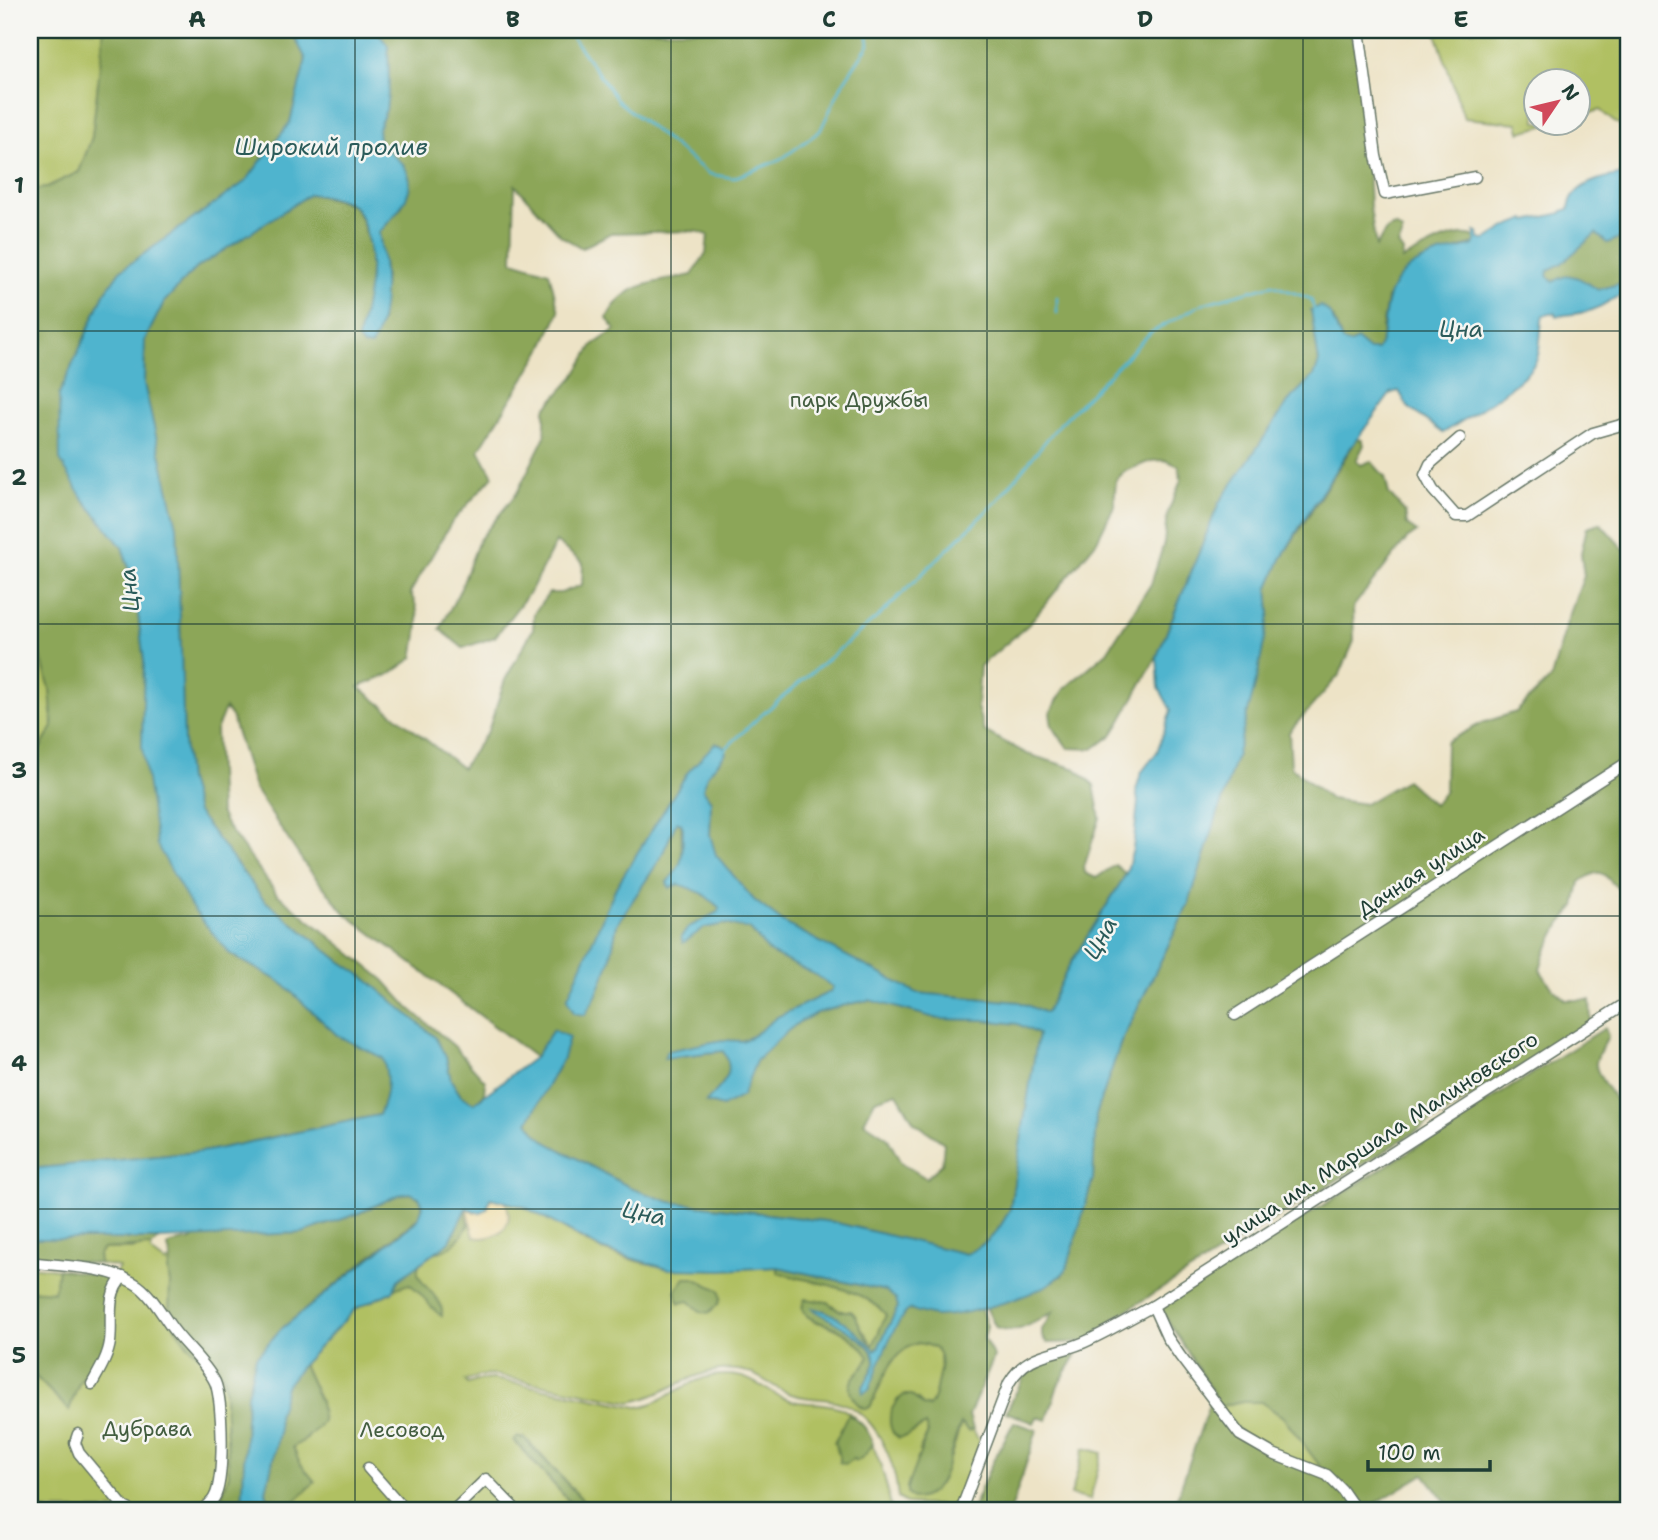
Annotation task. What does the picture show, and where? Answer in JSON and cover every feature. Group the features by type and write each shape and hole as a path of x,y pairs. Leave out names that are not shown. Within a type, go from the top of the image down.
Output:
{"street":[{"path":"1359,30 1376,156 1385,194 1475,177"},
{"path":"1460,438 1430,464 1425,475 1433,490 1456,516 1467,516 1593,433 1628,423"},
{"name":"Дачная улица","path":"1235,1015 1628,762"},
{"name":"улица им. Маршала Малиновского","path":"961,1510 1016,1371 1040,1355 1058,1352 1088,1341 1153,1306 1628,1002"},
{"path":"30,1262 78,1266 123,1278 137,1285 201,1362 218,1390 221,1419 220,1475 214,1498 203,1510"},
{"path":"92,1384 110,1343 112,1296 123,1278"},
{"path":"1153,1306 1173,1346 1240,1435 1273,1454 1327,1475 1356,1510"},
{"path":"78,1434 75,1443 79,1453 124,1507 130,1510"},
{"path":"368,1468 405,1510"},
{"path":"454,1510 486,1479 516,1510"}],"green space":[{"path":"30,30 104,30 92,137 79,172 45,188 30,191"},
{"path":"104,30 291,30 306,59 290,122 246,181 120,271 104,294 59,395 81,496 122,547 134,583 144,661 142,747 228,953 282,983 338,1036 383,1057 387,1086 379,1115 207,1151 30,1169 30,765 53,727 50,689 30,619 30,191 45,188 79,172 92,137"},
{"name":"парк Дружбы","path":"376,30 1351,30 1365,93 1370,208 1376,247 1386,231 1396,226 1402,231 1398,245 1403,252 1402,260 1448,238 1458,235 1475,237 1475,244 1459,248 1387,298 1382,328 1383,340 1377,350 1342,341 1333,317 1311,310 1319,362 1314,376 1292,397 1219,503 1157,656 1112,735 1093,749 1068,748 1052,726 1050,713 1064,689 1107,652 1151,584 1164,543 1167,515 1181,480 1179,466 1165,460 1151,461 1125,471 1116,480 1114,506 1097,541 1028,625 980,666 977,707 984,731 1027,754 1076,769 1094,785 1100,818 1084,867 1085,873 1096,878 1115,865 1126,874 1069,966 1046,1013 1019,1002 917,993 784,923 754,900 715,855 710,835 711,801 703,789 707,775 726,753 723,745 716,743 688,772 616,887 610,961 617,924 660,859 676,821 681,823 682,860 679,870 667,882 670,888 678,883 702,893 720,908 718,912 689,927 683,942 704,928 725,924 750,929 770,953 814,974 833,987 830,992 777,1017 753,1036 741,1041 722,1040 665,1058 723,1051 729,1067 728,1073 707,1103 722,1107 741,1096 756,1061 784,1034 817,1013 845,1005 869,1000 939,1019 1018,1024 1038,1034 1010,1209 992,1236 966,1254 833,1222 670,1202 633,1189 548,1143 528,1122 563,1058 553,1030 535,1057 346,914 306,866 254,788 232,718 225,708 216,731 220,812 225,823 277,894 384,980 409,1008 454,1046 485,1081 484,1094 474,1104 461,1096 451,1080 446,1057 364,977 264,900 197,812 188,780 184,742 177,527 144,384 145,340 164,302 195,269 310,194 342,201 356,208 371,252 369,287 381,324 385,276 379,233 402,206 405,167 379,143 378,128 386,110 389,84 388,46","holes":["515,185 561,236 582,248 611,233 696,231 708,235 706,253 692,275 642,286 622,297 614,306 607,318 615,330 593,345 574,377 545,409 545,436 517,493 479,540 461,588 440,629 463,648 495,637 531,590 556,542 583,563 582,585 561,593 549,593 534,613 533,629 505,680 488,731 462,768 359,687 390,674 413,658 418,616 410,593 451,523 493,476 479,450 541,351 559,312 549,272 513,261","897,1093 914,1122 944,1143 942,1164 926,1178 901,1163 887,1137 864,1122 875,1100"]},
{"path":"1435,30 1628,30 1628,128 1614,122 1600,110 1592,112 1592,66 1522,66 1522,131 1518,123 1464,118"},
{"path":"1596,233 1607,243 1628,235 1628,281 1598,290 1550,280 1547,276 1548,270 1561,264"},
{"path":"1357,439 1362,440 1364,445 1356,461 1361,465 1371,461 1385,477 1389,494 1405,512 1407,525 1417,532 1407,539 1353,607 1354,641 1340,674 1289,732 1291,767 1330,799 1365,804 1406,780 1434,805 1445,791 1446,742 1482,723 1516,712 1551,678 1584,576 1581,553 1587,527 1600,523 1628,554 1628,889 1624,892 1617,888 1601,873 1580,882 1575,906 1560,925 1544,955 1540,970 1553,989 1566,1000 1590,1000 1591,1023 1116,1317 1087,1342 1047,1343 1042,1337 1042,1329 1053,1312 1011,1331 996,1328 986,1307 1032,1292 1062,1276 1093,1179 1096,1115 1121,1042 1189,903 1236,757 1270,612 1268,589 1281,559"},
{"path":"30,619 50,689 53,727 30,765"},
{"path":"1605,1028 1608,1036 1598,1056 1597,1068 1608,1089 1628,1110 1628,1510 1452,1510 1424,1474 1373,1505 1376,1510 1173,1510 1213,1393 1160,1308","holes":["1237,1402 1261,1402 1283,1417 1326,1474 1240,1435 1219,1407"]},
{"path":"410,1193 422,1202 419,1217 280,1330 256,1357 247,1395 242,1510 217,1510 229,1475 224,1377 188,1345 169,1319 168,1270 171,1259 168,1247 170,1244 195,1237 302,1233 357,1214 398,1195"},
{"name":"Лесовод","path":"490,1198 526,1208 592,1245 624,1258 689,1269 778,1267 778,1273 836,1287 865,1298 886,1315 873,1346 858,1327 858,1322 827,1303 805,1300 813,1321 844,1334 858,1344 869,1357 852,1380 860,1407 870,1407 893,1361 908,1347 918,1343 937,1350 941,1366 930,1407 917,1399 898,1399 891,1412 913,1433 925,1425 928,1432 919,1451 951,1457 961,1423 968,1431 973,1429 980,1443 960,1499 950,1506 906,1504 898,1497 888,1453 881,1439 862,1415 835,1401 794,1395 750,1373 720,1370 708,1372 630,1402 493,1375 465,1381 468,1384 494,1379 638,1407 712,1376 733,1375 749,1379 788,1400 831,1405 850,1413 860,1423 875,1450 891,1508 899,1510 592,1510 526,1439 518,1437 514,1441 577,1510 286,1510 315,1482 299,1462 293,1446 307,1439 320,1401 303,1364 355,1309 392,1292 398,1280 450,1241 465,1208"},
{"path":"466,1208 469,1224 457,1242 448,1249 426,1253 419,1264 420,1279 437,1299 442,1316 409,1284 391,1290 395,1269"},
{"path":"30,1239 160,1239 152,1246 103,1249 98,1255 99,1264 30,1257"},
{"name":"Дубрава","path":"152,1246 151,1252 166,1263 171,1259 168,1270 169,1319 188,1345 224,1376 229,1475 217,1510 30,1510 30,1379 34,1375 69,1410 79,1383 108,1343 114,1277 119,1267 99,1264 98,1255 103,1249 132,1249"},
{"path":"30,1266 58,1269 54,1292 30,1290"},
{"path":"778,1267 886,1291 897,1299 898,1307 878,1348 874,1350 857,1333 824,1310 817,1312 862,1341 874,1356 875,1364 897,1324 910,1309 935,1316 981,1308 987,1326 984,1339 994,1357 969,1415 973,1429 968,1431 961,1424 940,1482 924,1497 912,1499 907,1494 907,1487 928,1432 925,1425 899,1438 893,1433 890,1417 896,1403 904,1395 911,1395 929,1407 935,1394 941,1366 937,1350 918,1343 900,1353 888,1369 870,1407 862,1407 853,1398 850,1385 869,1357 858,1343 847,1335 807,1316 803,1305 805,1299 828,1302 840,1311 851,1311 873,1346 886,1315 865,1298 821,1283 778,1273"},
{"path":"58,1269 114,1277 108,1343 79,1383 69,1410 34,1375 30,1379 30,1290 54,1292"},
{"path":"685,1278 694,1278 719,1290 719,1303 708,1313 700,1311 689,1301 679,1303 675,1291"},
{"path":"1062,1355 1076,1356 1058,1385 1047,1420 1037,1417 1034,1423 1006,1412 1028,1369 1036,1361"},
{"path":"303,1364 320,1402 323,1422 306,1439 293,1447 299,1462 315,1482 286,1510 270,1510 266,1491 279,1432 278,1416 286,1386"},
{"path":"1237,1402 1261,1402 1283,1417 1327,1475 1249,1442 1218,1407"},
{"path":"848,1415 864,1426 873,1444 857,1461 853,1459 845,1464 839,1462 834,1442"},
{"path":"1014,1422 1037,1430 1011,1510 972,1510 992,1463"},
{"path":"518,1437 525,1439 592,1510 577,1510 514,1440"},
{"path":"1084,1448 1102,1453 1090,1500 1071,1495"}],"sand":[{"path":"490,1198 506,1203 509,1214 506,1226 494,1235 474,1237 466,1208 475,1212 488,1207"}],"water":[{"name":"Цна","path":"291,30 376,30 388,46 389,84 386,110 378,128 379,143 404,166 410,184 404,202 379,233 384,275 383,306 381,321 371,346 363,346 358,340 370,271 368,243 361,218 356,208 346,202 310,194 195,269 164,302 145,340 144,384 177,527 184,742 188,780 197,812 264,900 364,977 435,1037 446,1057 451,1080 461,1096 474,1103 535,1057 553,1030 569,1037 563,1058 528,1122 548,1143 633,1189 670,1202 833,1222 966,1254 992,1236 1010,1209 1038,1034 1018,1024 939,1019 869,1000 817,1013 799,1022 756,1061 742,1096 722,1107 706,1102 722,1085 728,1073 729,1066 723,1051 664,1058 667,1051 722,1040 742,1041 777,1017 830,992 833,987 814,974 770,953 750,929 725,924 704,928 683,943 681,937 689,927 718,912 720,908 702,893 679,884 669,888 667,882 677,869 683,851 683,828 677,821 660,859 617,924 610,961 596,996 585,1015 574,1013 567,999 616,887 688,772 715,743 723,745 726,753 707,775 703,789 711,801 710,835 716,855 754,900 784,923 917,993 1019,1002 1046,1013 1069,966 1126,874 1133,849 1138,802 1136,790 1141,773 1157,752 1171,710 1159,688 1157,656 1219,503 1292,397 1314,376 1319,362 1311,310 1320,306 1328,312 1342,341 1350,344 1357,340 1369,350 1377,350 1383,335 1390,293 1406,271 1429,258 1472,246 1475,243 1475,232 1478,233 1479,239 1485,240 1526,219 1527,221 1562,213 1569,209 1576,193 1591,182 1628,174 1628,235 1607,243 1596,233 1561,264 1548,270 1547,276 1554,282 1566,276 1577,277 1598,290 1628,281 1628,294 1588,312 1543,315 1537,359 1531,368 1495,399 1443,433 1408,407 1399,391 1391,393 1346,454 1281,559 1268,589 1270,612 1257,678 1236,757 1189,903 1121,1042 1096,1115 1093,1179 1067,1268 1058,1278 1027,1295 987,1308 936,1316 910,1309 892,1334 869,1390 863,1393 862,1389 875,1364 875,1356 861,1340 812,1308 838,1318 875,1350 898,1307 896,1299 886,1291 778,1267 668,1269 601,1249 525,1207 490,1198 487,1209 480,1213 466,1208 450,1241 398,1280 393,1291 355,1309 303,1364 286,1386 278,1416 279,1432 266,1491 270,1510 242,1510 247,1395 256,1357 280,1330 414,1223 423,1206 419,1197 410,1193 398,1195 357,1214 302,1233 160,1239 30,1239 30,1169 207,1151 379,1115 384,1100 387,1080 383,1058 338,1036 282,983 229,953 192,908 157,845 142,747 144,661 134,583 122,547 81,496 60,460 59,395 104,294 120,271 246,181 290,122 306,59"}],"waterway":[{"path":"567,30 618,101 709,174 733,178 780,160 820,131 843,83 869,44 867,30"},
{"path":"724,750 881,614 997,501 1057,427 1150,333 1202,304 1272,285 1311,299 1314,309"},
{"path":"1057,297 1057,313"}],"water label":[{"name":"Широкий пролив","path":"331,147"}]}
